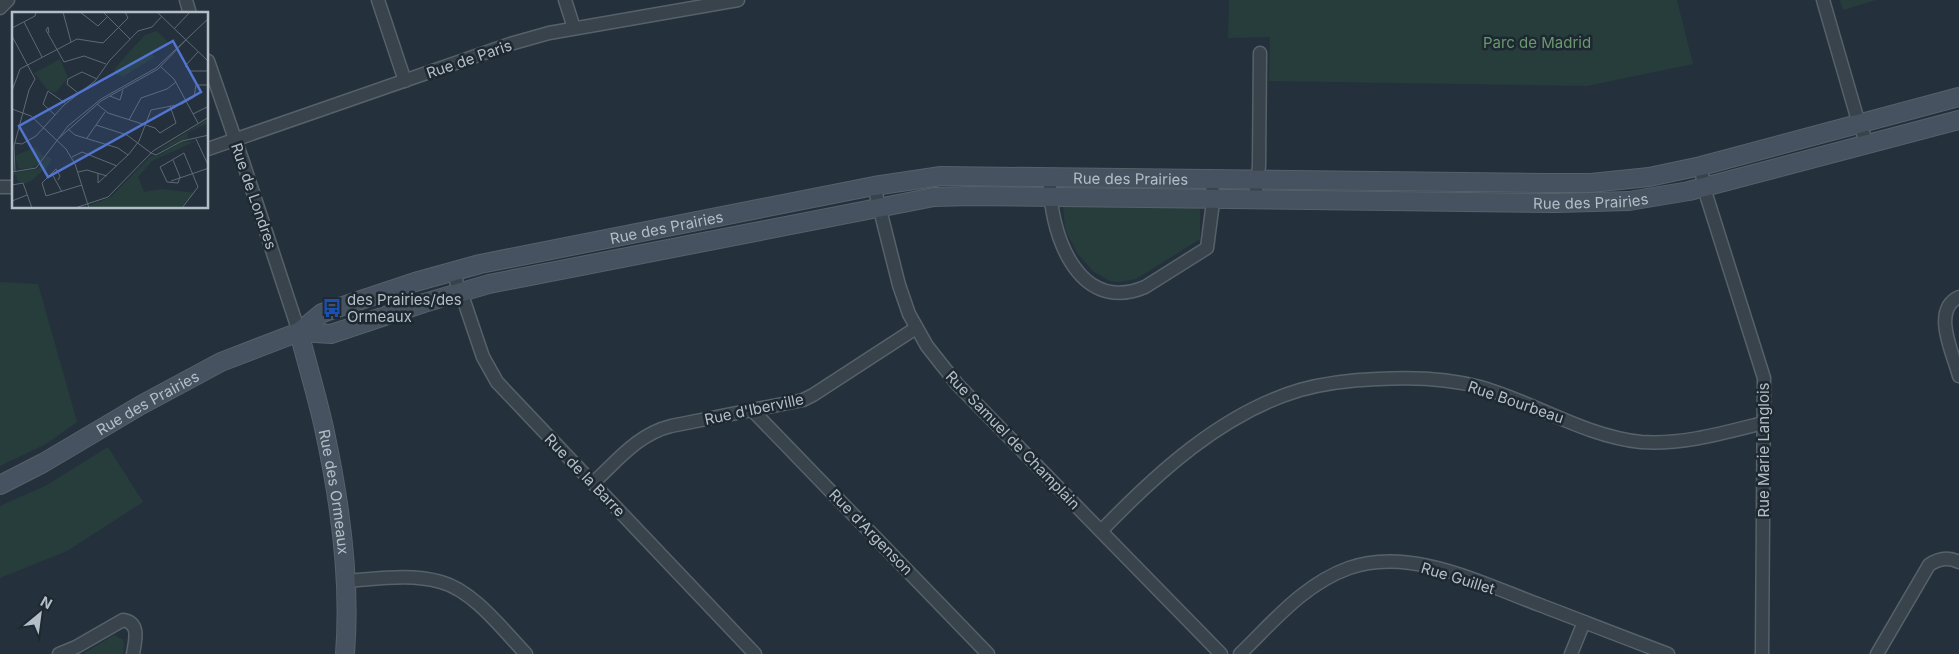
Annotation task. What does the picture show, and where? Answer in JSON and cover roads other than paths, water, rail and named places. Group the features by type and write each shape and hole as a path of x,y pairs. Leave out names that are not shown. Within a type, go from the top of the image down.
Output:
{"street":[{"path":"0,8 8,0"},
{"path":"378,0 405,81"},
{"path":"564,0 574,28"},
{"name":"Rue de Paris","path":"209,149 510,44 574,28 738,0"},
{"path":"1823,0 1858,124 1868,144"},
{"path":"1255,199 1259,166 1260,53"},
{"name":"Rue de Londres","path":"209,64 299,332"},
{"name":"Rue des Prairies","path":"0,484 43,463 141,405 221,362 299,332 322,313 480,264 874,186 941,176 1591,183 1649,177 1701,166 1959,97"},
{"name":"Rue des Prairies","path":"299,332 331,334 489,284 879,208 950,196 1600,203 1659,197 1704,188 1959,120"},
{"name":"Rue Marie Langlois","path":"1701,166 1704,188 1763,372 1762,654"},
{"path":"1050,177 1049,198 1060,242 1074,267 1080,275 1094,285 1118,292 1136,291 1145,287 1207,248 1212,207 1212,178"},
{"name":"Rue Samuel de Champlain","path":"874,186 902,296 916,328 937,359 957,384 1221,654"},
{"name":"Rue de la Barre","path":"454,271 459,293 463,298 483,357 502,389 755,654"},
{"path":"1959,297 1947,306 1944,318 1959,376"},
{"name":"Rue d'Iberville","path":"593,483 643,437 661,428 792,403 813,395 916,328"},
{"name":"Rue des Ormeaux","path":"299,332 324,426 337,501 345,581 345,654"},
{"name":"Rue Bourbeau","path":"1101,531 1160,472 1194,446 1221,429 1279,398 1300,390 1344,382 1394,378 1453,381 1502,394 1597,431 1640,442 1691,440 1763,423"},
{"name":"Rue d'Argenson","path":"754,411 988,654"},
{"path":"1877,654 1929,566 1949,558 1959,562"},
{"name":"Rue Guillet","path":"1240,654 1313,586 1348,568 1374,562 1403,563 1443,570 1668,654"},
{"path":"345,581 419,578 441,581 451,585 461,590 478,605 526,654"},
{"path":"61,654 123,620 131,623 135,630 133,654"},
{"path":"1571,654 1584,622"}],"place":[{"name":"des Prairies/des Ormeaux","path":"332,308"}],"park label":[{"name":"Parc de Madrid","path":"1537,42"}]}
